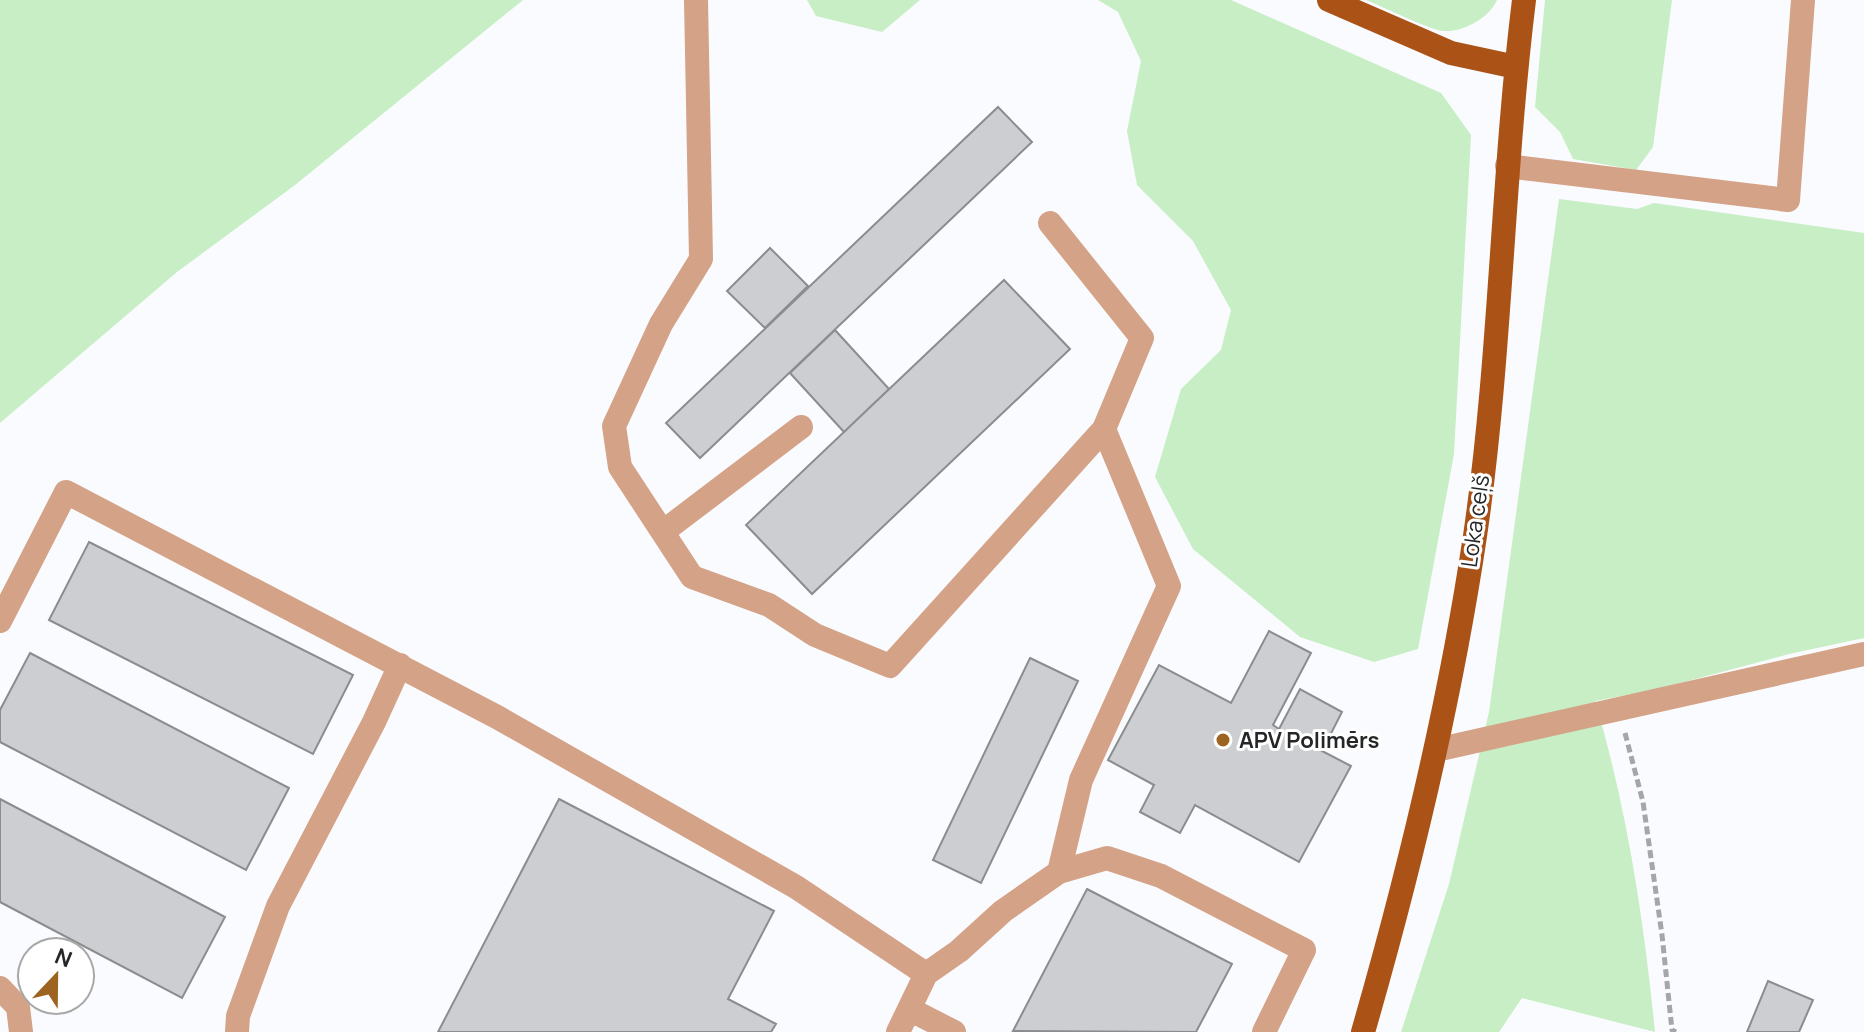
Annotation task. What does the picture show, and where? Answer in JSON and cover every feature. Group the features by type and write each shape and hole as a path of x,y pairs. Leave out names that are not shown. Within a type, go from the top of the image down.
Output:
{"main road":[{"path":"1329,0 1451,53 1516,67"},
{"name":"Loka ceļš","path":"1363,1032 1398,912 1436,750 1475,537 1524,0"}],"street":[{"path":"696,0 701,259 661,324 614,426 620,467 692,577 769,605 815,635 890,666 1104,429 1142,338 1050,223"},
{"path":"1507,166 1788,200 1803,0"},
{"path":"664,531 801,427"},
{"path":"1059,872 1081,780 1169,586 1104,429"},
{"path":"0,621 66,492 400,665 796,887 926,974"},
{"path":"1436,750 1864,654"},
{"path":"237,1032 238,1016 278,906 374,722 400,665"},
{"path":"898,1032 926,974 959,951 1003,911 1059,872 1107,858 1161,876 1304,950 1264,1032"},
{"path":"0,988 18,1007 21,1032"},
{"path":"909,1009 954,1032"}],"path":[{"path":"1619,709 1643,802 1672,1030 1676,1032"}],"green space":[{"path":"0,0 523,0 295,185 177,272 0,423"},
{"path":"807,0 920,0 882,32 816,16"},
{"path":"1098,0 1231,0 1441,93 1471,135 1454,454 1418,649 1374,662 1300,637 1193,549 1155,477 1181,389 1221,350 1231,310 1193,241 1137,185 1127,131 1141,61 1118,12"},
{"path":"1366,0 1497,0 1488,13 1475,23 1444,31"},
{"path":"1545,0 1672,0 1653,147 1636,170 1573,159 1560,132 1535,107"},
{"path":"1559,199 1637,209 1654,203 1864,233 1864,638 1789,654 1654,690 1595,701 1633,865 1655,1032 1522,998 1499,1032 1401,1032 1449,884 1489,712"}],"building":[{"path":"998,107 1032,142 700,458 666,423"},
{"path":"770,248 808,286 765,328 727,291"},
{"path":"1004,280 1070,349 812,594 746,525"},
{"path":"835,330 889,389 844,432 790,373"},
{"path":"89,542 353,675 313,754 49,620"},
{"name":"APV Polimērs","path":"1269,631 1311,653 1273,725 1279,729 1300,689 1342,712 1322,751 1351,766 1299,862 1195,805 1180,833 1140,812 1154,785 1108,760 1159,665 1231,703"},
{"path":"30,653 289,788 246,870 0,742 0,710"},
{"path":"1030,658 1078,681 981,883 933,860"},
{"path":"0,799 225,917 182,998 96,953 96,936 64,936 0,902"},
{"path":"559,799 774,911 728,999 776,1024 771,1032 438,1032"},
{"path":"1087,889 1232,964 1196,1032 1013,1031"},
{"path":"1768,981 1813,1000 1799,1032 1747,1032"}],"place":[{"name":"APV Polimērs","path":"1223,740"}]}
